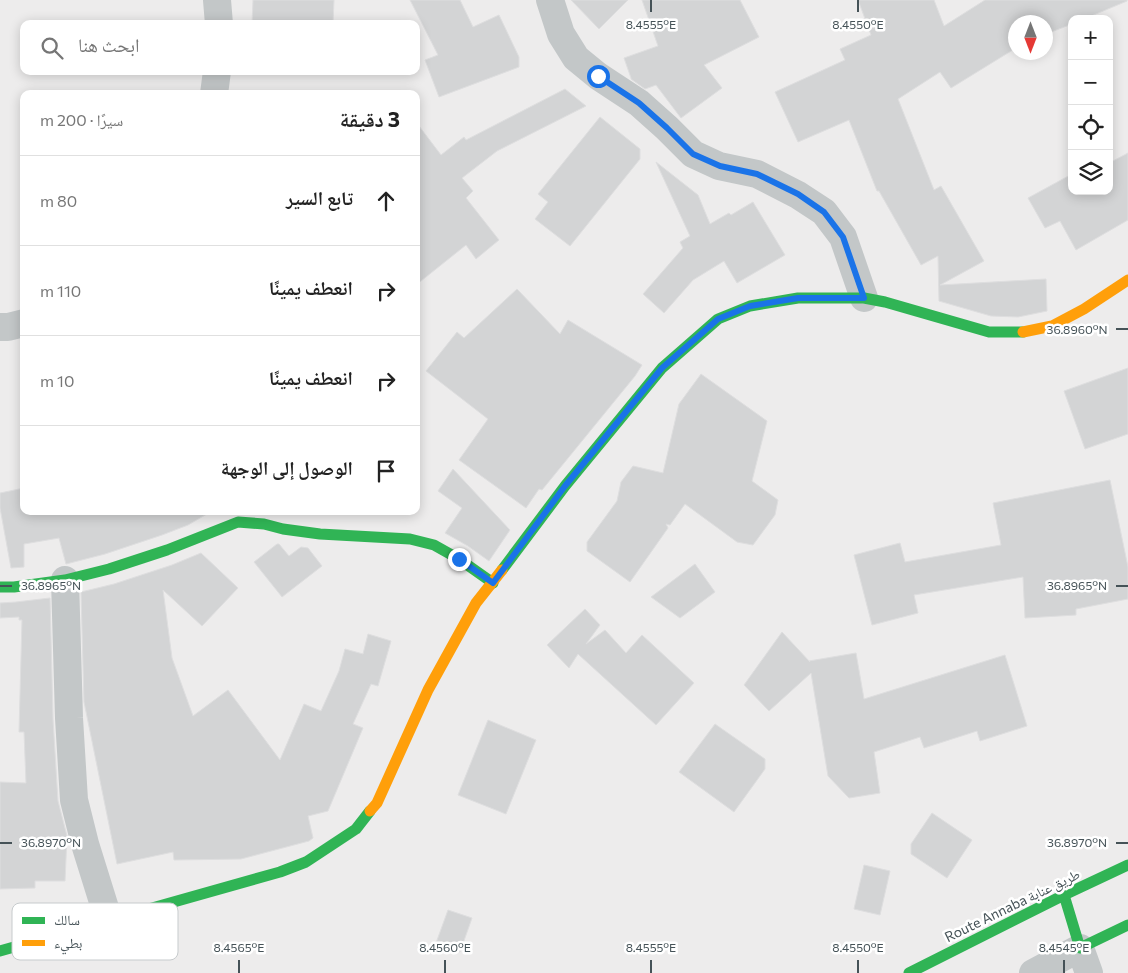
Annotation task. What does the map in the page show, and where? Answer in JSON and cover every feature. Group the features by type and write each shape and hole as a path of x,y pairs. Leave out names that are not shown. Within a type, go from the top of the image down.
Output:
{"street":[{"path":"217,0 219,20"},
{"path":"550,0 561,34 576,58 598,76 639,103 693,154 720,166 757,174 798,194 824,212 843,237 864,298"},
{"path":"215,90 217,75"},
{"path":"172,903 280,872 306,862 356,829 377,803 428,690 476,603 565,486 662,368 718,319 750,306 798,298 864,298 885,302 989,332 1019,333 1052,326 1084,309 1128,280"},
{"path":"0,327 20,324"},
{"path":"0,587 65,580 109,569 238,522 264,524 283,529 320,534 410,539 434,546 459,559 493,583"},
{"path":"65,580 69,718 74,800 103,903"},
{"name":"Route Annaba طريق عنابة","path":"909,973 1128,865"},
{"path":"1064,895 1084,961"},
{"path":"1033,973 1084,961 1128,925"}],"building":[{"path":"253,0 334,0 333,20 252,20"},
{"path":"410,0 460,0 473,27 499,15 519,57 519,67 439,97 425,60 438,55"},
{"path":"571,0 628,0 599,29"},
{"path":"642,0 740,0 759,37 704,65 722,88 681,118 656,85 645,89 631,79 624,58 658,46"},
{"path":"858,0 934,0 944,26 985,0 1127,0 1094,15 1068,15 1068,26 1053,31 1053,15 1008,15 1008,53 951,88 940,72 898,99 934,190 941,186 984,261 940,285 1046,279 1047,311 1018,317 991,316 939,301 938,256 921,265 879,191 877,191 849,120 798,142 775,92 845,60 840,49 871,35"},
{"path":"565,89 586,106 497,151 462,178 473,191 466,198 499,240 476,259 466,245 420,282 420,127 441,155 464,137 466,140"},
{"path":"600,117 640,149 640,159 570,246 535,219 548,202 538,194"},
{"path":"1128,153 1128,220 1076,250 1060,221 1045,228 1028,198 1068,176 1068,195 1113,195 1113,161"},
{"path":"656,162 698,195 710,224 729,213 731,215 753,202 785,255 737,283 724,261 693,280 664,313 643,294 683,248 680,242 690,236"},
{"path":"517,289 560,334 568,320 642,365 542,490 539,489 526,508 459,460 488,419 426,371 457,332 464,338"},
{"path":"1128,368 1128,434 1085,449 1064,391"},
{"path":"701,374 767,421 752,481 778,500 775,515 753,545 737,542 685,504 670,525 666,524 668,528 630,582 587,551 587,542 617,501 621,482 633,466 663,473 679,404"},
{"path":"453,469 510,530 489,561 445,533 462,508 438,491"},
{"path":"1110,480 1128,567 1128,599 1076,609 1076,615 1025,618 1023,577 914,595 918,613 872,625 854,555 900,543 905,562 1001,545 993,503"},
{"path":"20,489 20,515 205,515 188,525 162,535 105,554 66,564 59,538 24,544 24,567 11,568 0,508 0,493"},
{"path":"277,544 289,556 301,547 308,548 322,566 282,597 254,562"},
{"path":"201,553 238,588 202,626 163,590 172,658 193,716 228,690 280,760 304,704 321,711 339,671 345,649 363,654 368,634 391,641 378,686 371,684 353,724 363,728 328,811 308,816 313,838 309,841 241,859 174,860 173,852 117,864 84,702 81,592 114,584 172,565"},
{"path":"695,564 715,592 680,618 651,597"},
{"path":"50,598 53,719 58,801 67,836 65,881 35,881 35,888 0,889 0,782 26,783 24,732 19,732 22,620 19,620 19,617 0,618 0,603"},
{"path":"585,609 600,625 586,644 605,630 626,653 642,635 694,683 656,725 578,654 569,668 547,645"},
{"path":"782,632 809,661 856,653 864,699 1005,655 1027,726 980,741 977,731 924,748 920,737 874,752 880,793 849,798 828,776 811,673 769,711 744,685"},
{"path":"488,720 536,740 506,814 458,795"},
{"path":"715,724 765,759 765,769 734,812 679,772"},
{"path":"932,813 972,840 947,878 911,854 911,844"},
{"path":"864,865 890,871 880,915 854,909"},
{"path":"448,910 472,918 460,952 436,943"}],"traffic: fast":[{"path":"502,570 565,486 662,368 718,319 750,306 798,298 864,298 885,302 989,332 1023,332"},
{"path":"0,587 65,580 109,569 167,550 238,522 264,524 283,529 320,534 410,539 434,545 459,559 493,583"},
{"path":"170,903 280,872 306,862 356,829 370,811"},
{"path":"909,973 1128,865"},
{"path":"1064,895 1080,948 1128,925"},
{"path":"0,951 12,948"}],"traffic: slow":[{"path":"1023,332 1052,326 1084,309 1128,280"},
{"path":"370,811 377,803 428,690 476,603 502,570"}],"route":[{"path":"459,559 493,583 565,486 662,368 718,319 750,306 798,298 864,298 843,237 824,212 798,194 757,174 720,166 693,154 639,103 598,76"}]}
